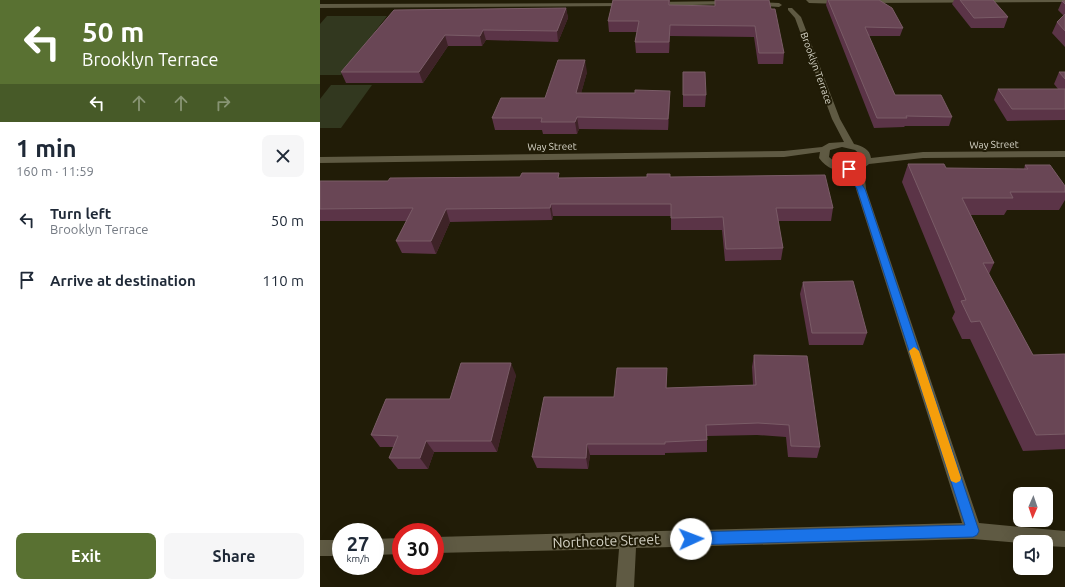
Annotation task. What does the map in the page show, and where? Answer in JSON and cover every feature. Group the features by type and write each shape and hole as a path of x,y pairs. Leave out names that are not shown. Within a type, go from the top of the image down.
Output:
{"street":[{"path":"855,2 1065,0"},
{"name":"Brooklyn Terrace","path":"777,2 790,9 806,6 836,119 850,145"},
{"path":"806,6 832,2 848,2"},
{"path":"643,4 738,3"},
{"path":"320,6 635,4"},
{"name":"Brooklyn Terrace","path":"836,119 836,144"},
{"path":"836,144 850,145 863,151 866,155 867,161 854,169 833,166 824,154 836,144"},
{"name":"Way Street","path":"863,151 923,155 1065,154"},
{"name":"Way Street","path":"320,160 824,154"},
{"name":"Way Street","path":"867,161 923,155"},
{"path":"854,169 973,531"},
{"name":"Northcote Street","path":"444,545 973,531 1065,538"},
{"path":"625,587 628,540"},
{"path":"320,548 332,548"}],"green space":[{"path":"327,16 387,16 341,75 320,75 320,24"},
{"path":"331,85 372,85 341,128 320,128 320,99"}],"building":[{"path":"613,0 669,0 669,5 715,6 715,0 769,0 771,9 775,9 784,53 759,53 755,26 670,25 669,42 635,42 639,21 608,21"},
{"path":"828,0 879,0 892,8 903,28 865,27 895,95 941,95 952,117 906,116 907,118 877,118"},
{"path":"960,0 993,0 1008,17 974,18"},
{"path":"566,8 557,31 483,30 480,36 445,35 419,72 341,72 394,10"},
{"path":"1065,14 1065,31 1057,22"},
{"path":"558,60 585,60 576,93 635,93 635,90 670,91 668,119 577,117 575,122 541,122 542,118 492,118 501,98 545,98"},
{"path":"683,72 705,72 706,95 683,95"},
{"path":"1059,72 1065,72 1065,79"},
{"path":"998,89 1065,89 1065,109 1012,109"},
{"path":"908,164 944,164 946,168 1028,169 1025,165 1050,165 1065,186 1065,192 1010,192 1013,198 962,198 994,263 983,263 1033,355 1065,354 1065,434 1036,435 980,321 971,322 961,301 966,300"},
{"path":"522,173 559,173 558,178 647,177 647,174 670,174 670,177 825,175 833,208 776,208 783,248 726,249 723,217 671,218 671,204 551,204 550,208 446,209 431,241 396,241 413,208 320,209 320,181 388,181 390,178 520,177"},
{"path":"853,281 867,333 812,333 803,282"},
{"path":"754,355 807,356 820,447 791,446 789,425 758,423 706,425 707,440 665,442 665,444 587,444 586,458 532,457 544,397 614,397 617,368 667,368 666,388 756,385"},
{"path":"461,363 511,363 491,441 426,441 420,458 389,458 398,436 371,435 386,399 450,399"}],"slow traffic":[{"path":"914,351 956,478"}],"route":[{"path":"691,539 973,531 861,189 849,169"}]}
